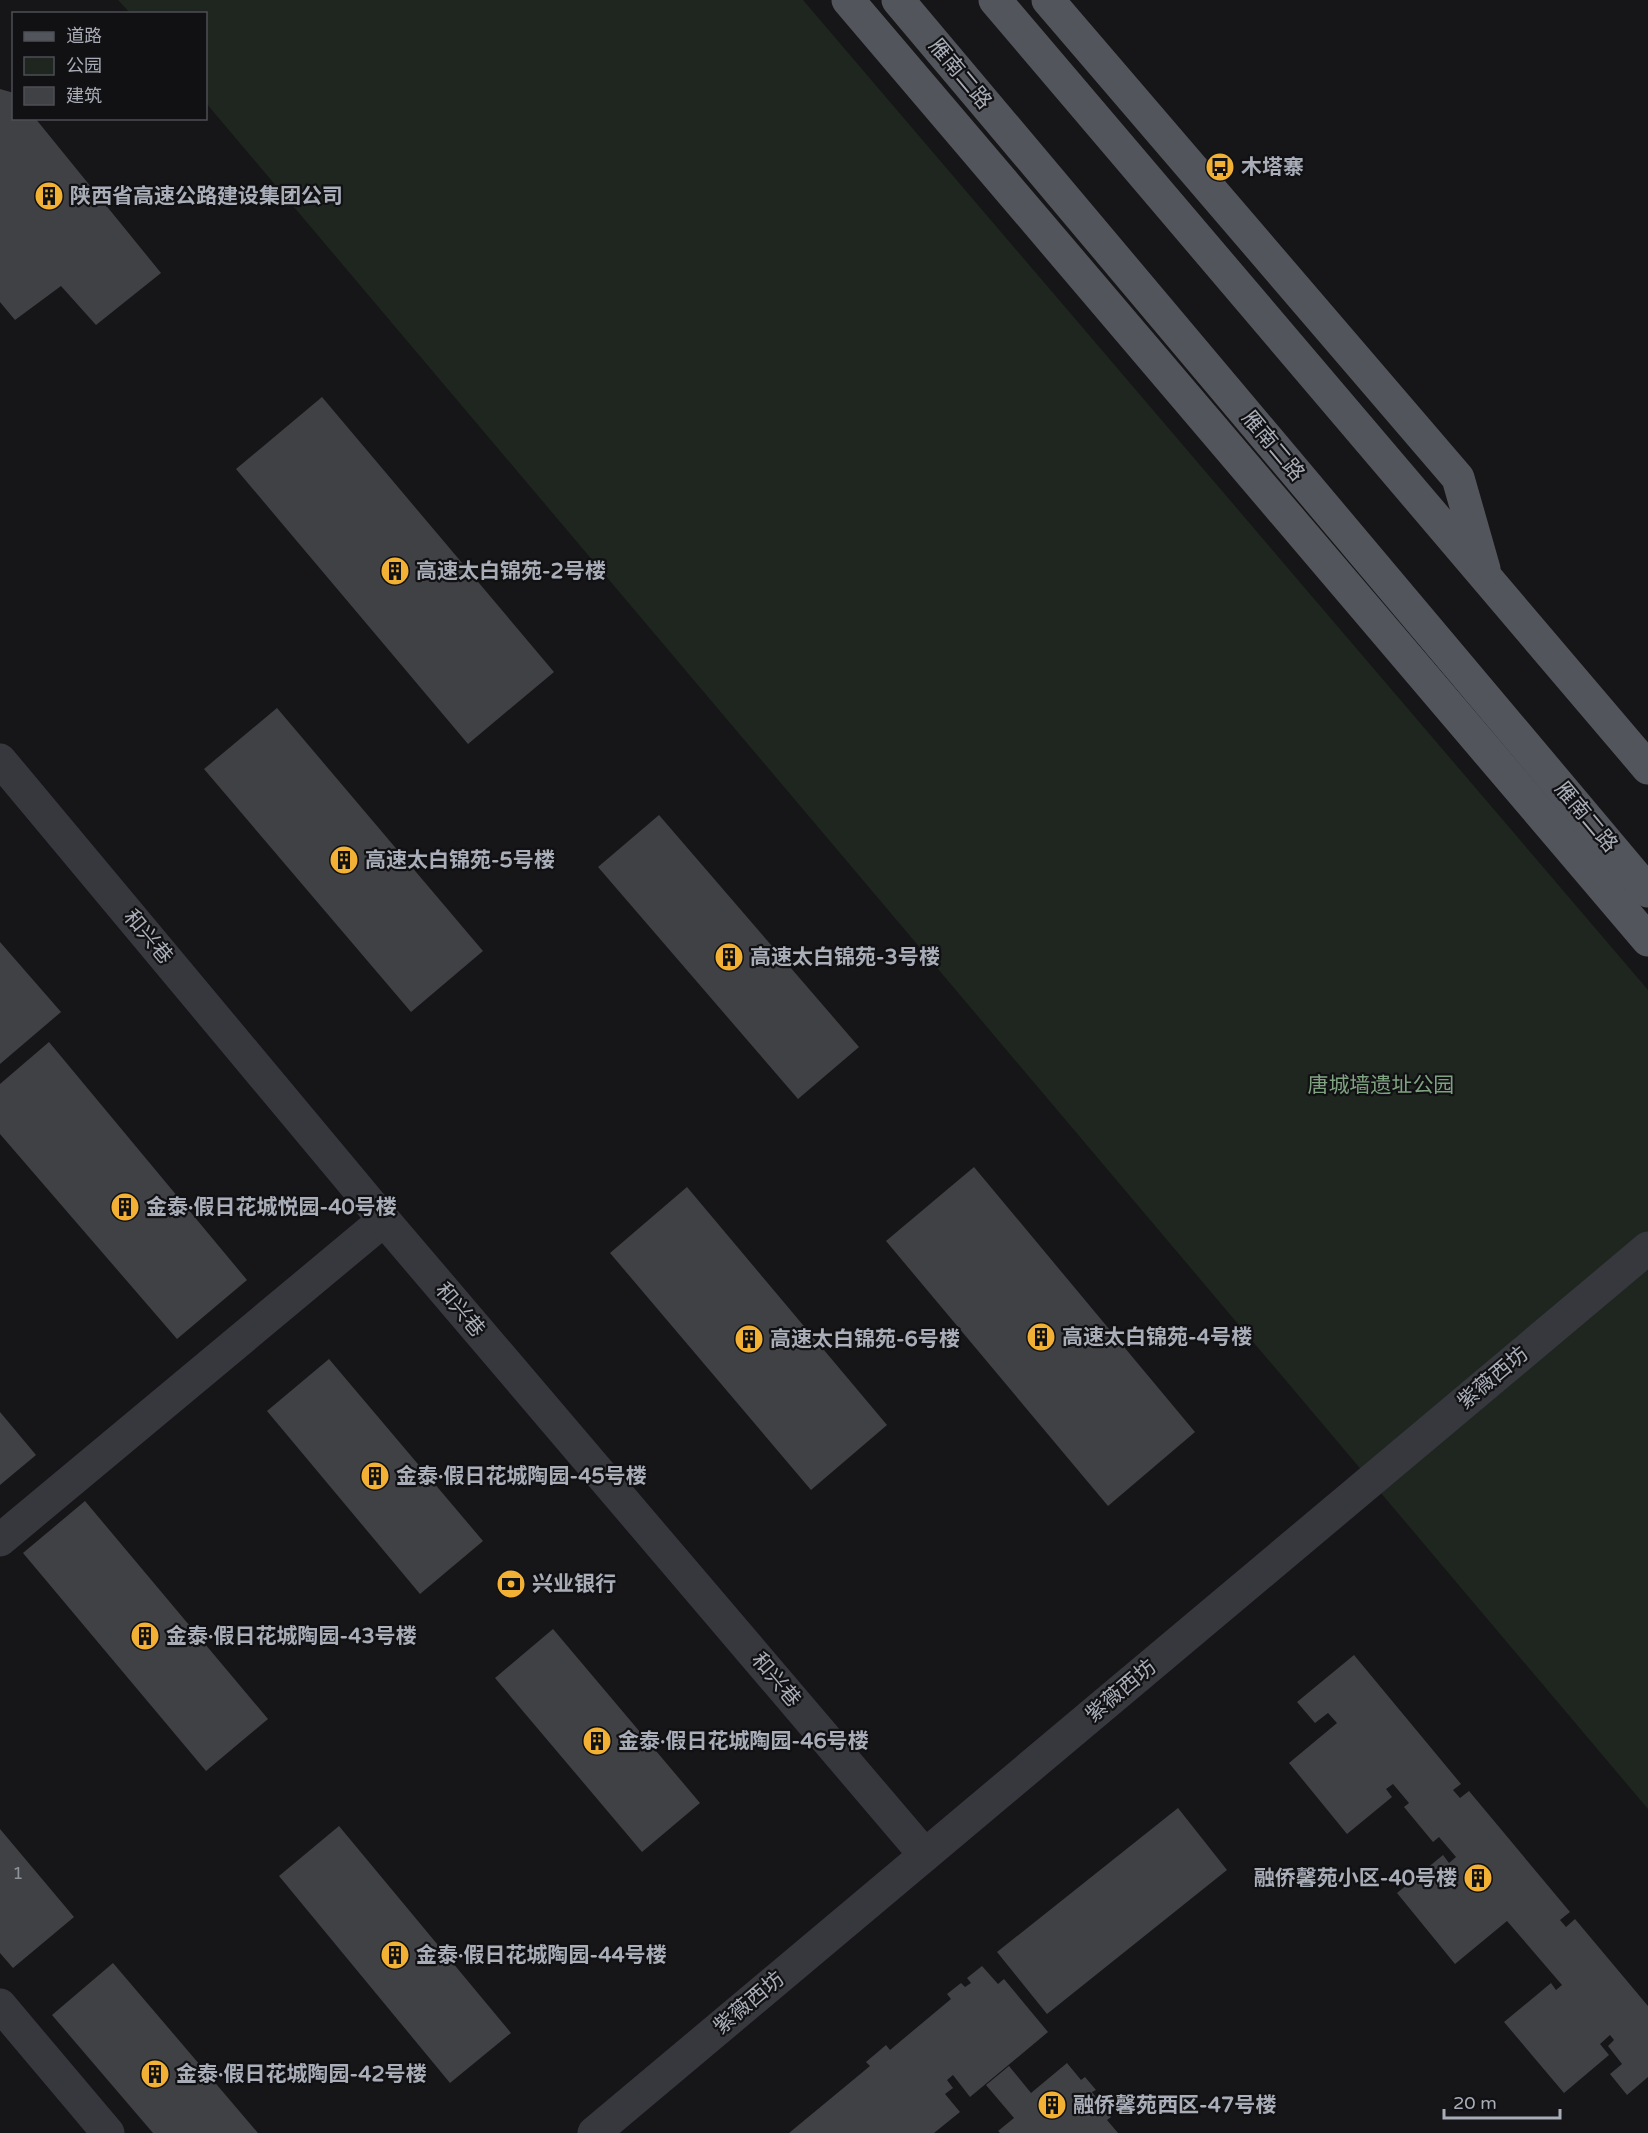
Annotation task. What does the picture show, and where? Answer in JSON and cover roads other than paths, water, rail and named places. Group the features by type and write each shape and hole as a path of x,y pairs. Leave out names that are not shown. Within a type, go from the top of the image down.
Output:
{"main road":[{"path":"848,0 1648,940"},
{"name":"雁南二路","path":"898,0 1648,891"},
{"path":"995,0 1648,768"},
{"path":"1048,0 1458,478 1487,579"}],"street":[{"name":"和兴巷","path":"4,770 384,1220 926,1855"},
{"path":"0,1540 384,1220"},
{"name":"紫薇西坊","path":"594,2133 1648,1248"},
{"path":"0,2005 108,2133"}],"place":[{"name":"木塔寨","path":"1220,167"},
{"name":"陕西省高速公路建设集团公司","path":"49,196"},
{"name":"高速太白锦苑-2号楼","path":"395,571"},
{"name":"高速太白锦苑-5号楼","path":"344,860"},
{"name":"高速太白锦苑-3号楼","path":"729,957"},
{"name":"金泰·假日花城悦园-40号楼","path":"125,1207"},
{"name":"高速太白锦苑-4号楼","path":"1041,1337"},
{"name":"高速太白锦苑-6号楼","path":"749,1339"},
{"name":"金泰·假日花城陶园-45号楼","path":"375,1476"},
{"name":"兴业银行","path":"511,1584"},
{"name":"金泰·假日花城陶园-43号楼","path":"145,1636"},
{"name":"金泰·假日花城陶园-46号楼","path":"597,1741"},
{"name":"融侨馨苑小区-40号楼","path":"1478,1878"},
{"name":"金泰·假日花城陶园-44号楼","path":"395,1955"},
{"name":"金泰·假日花城陶园-42号楼","path":"155,2074"},
{"name":"融侨馨苑西区-47号楼","path":"1052,2105"}],"park label":[{"name":"唐城墙遗址公园","path":"1381,1085"}]}
